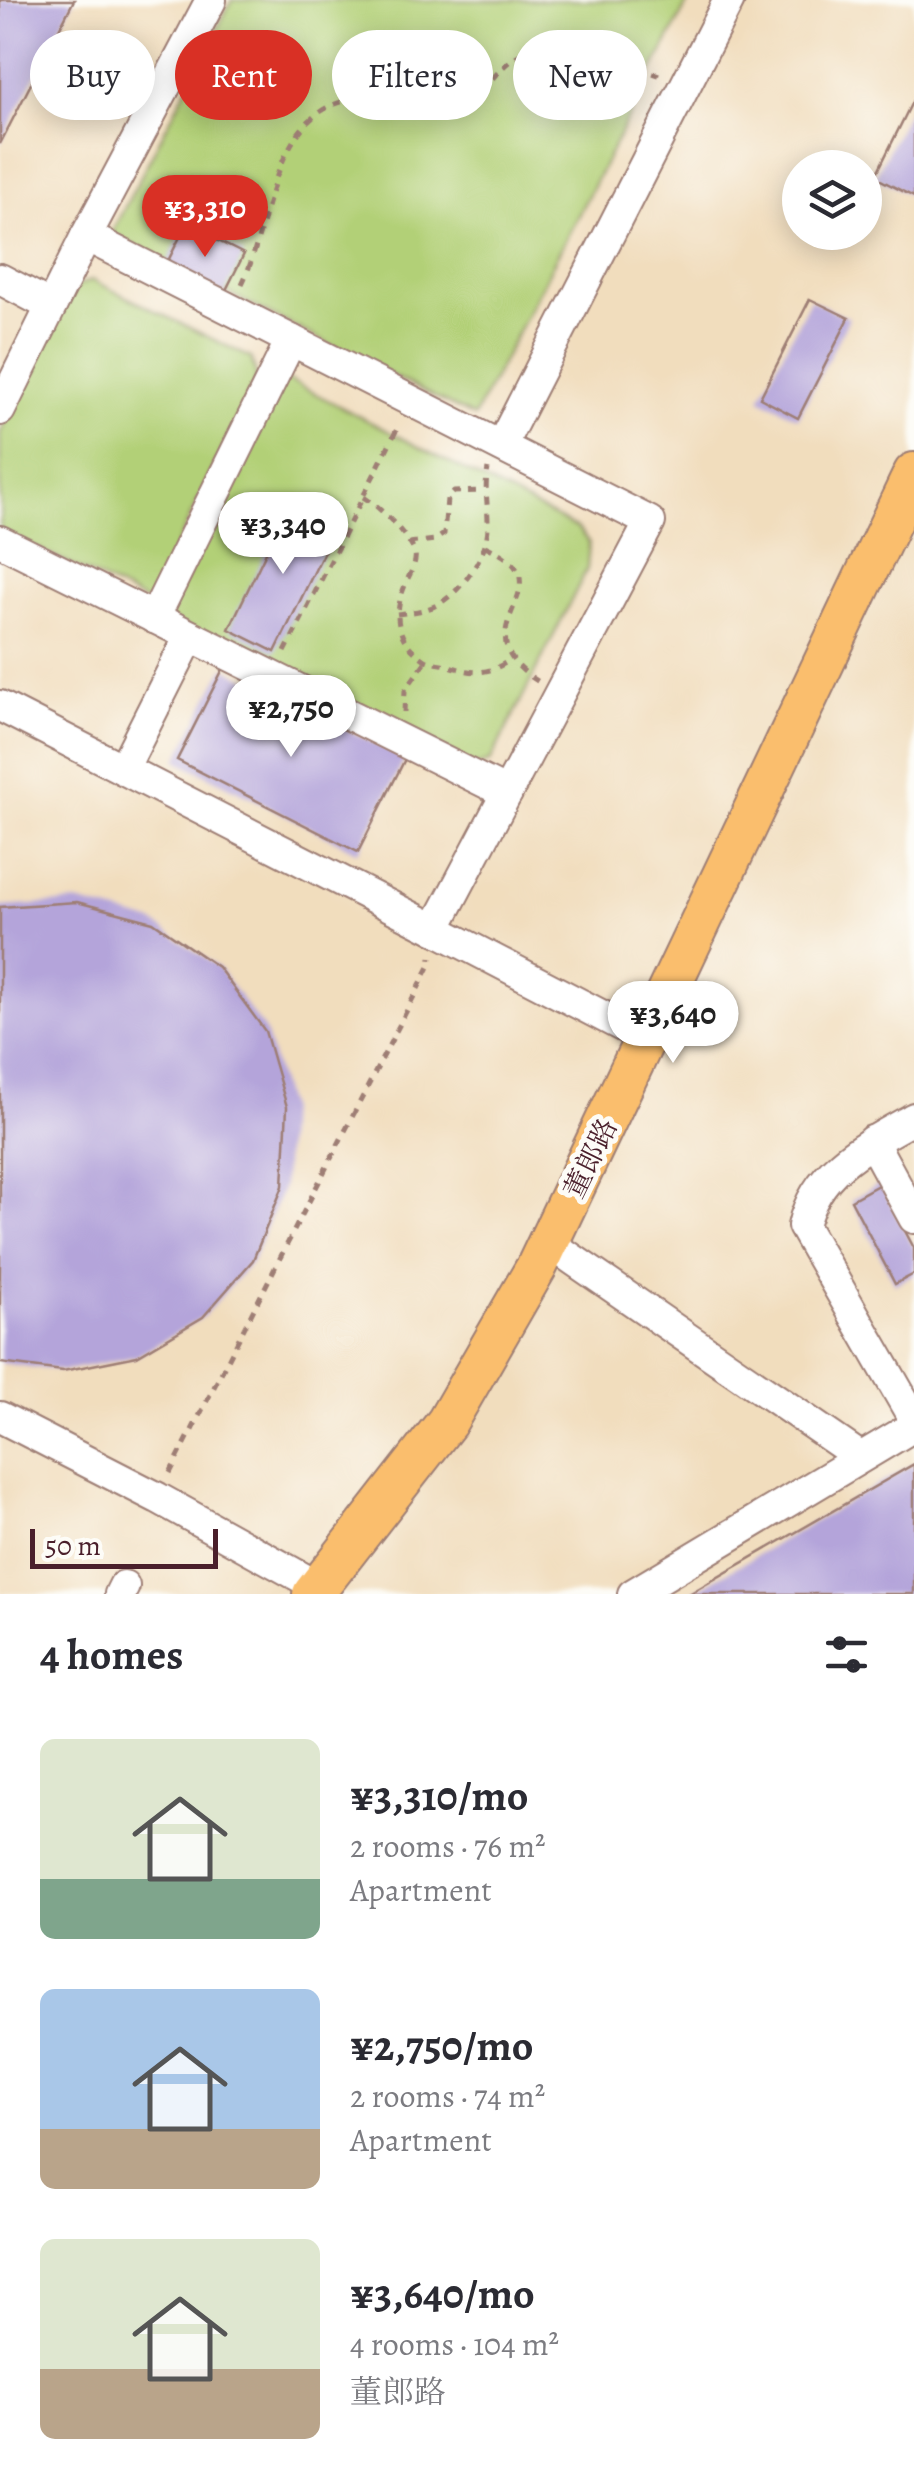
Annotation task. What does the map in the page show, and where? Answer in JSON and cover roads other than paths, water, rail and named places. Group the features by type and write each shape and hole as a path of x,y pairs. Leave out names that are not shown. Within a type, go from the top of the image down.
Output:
{"main road":[{"name":"董郎路","path":"315,1590 447,1422 548,1244 914,473"}],"lane":[{"path":"0,410 86,236 211,0"},
{"path":"501,446 729,0"},
{"path":"86,236 650,522 435,929"},
{"path":"0,280 51,306"},
{"path":"154,618 291,340"},
{"path":"0,541 507,793"},
{"path":"123,770 190,636"},
{"path":"0,706 647,1040"},
{"path":"633,1594 914,1422 803,1226 821,1184 858,1150 914,1118"},
{"path":"872,1142 914,1218"},
{"path":"548,1244 860,1456"},
{"path":"0,1417 158,1498 315,1590"}]}
